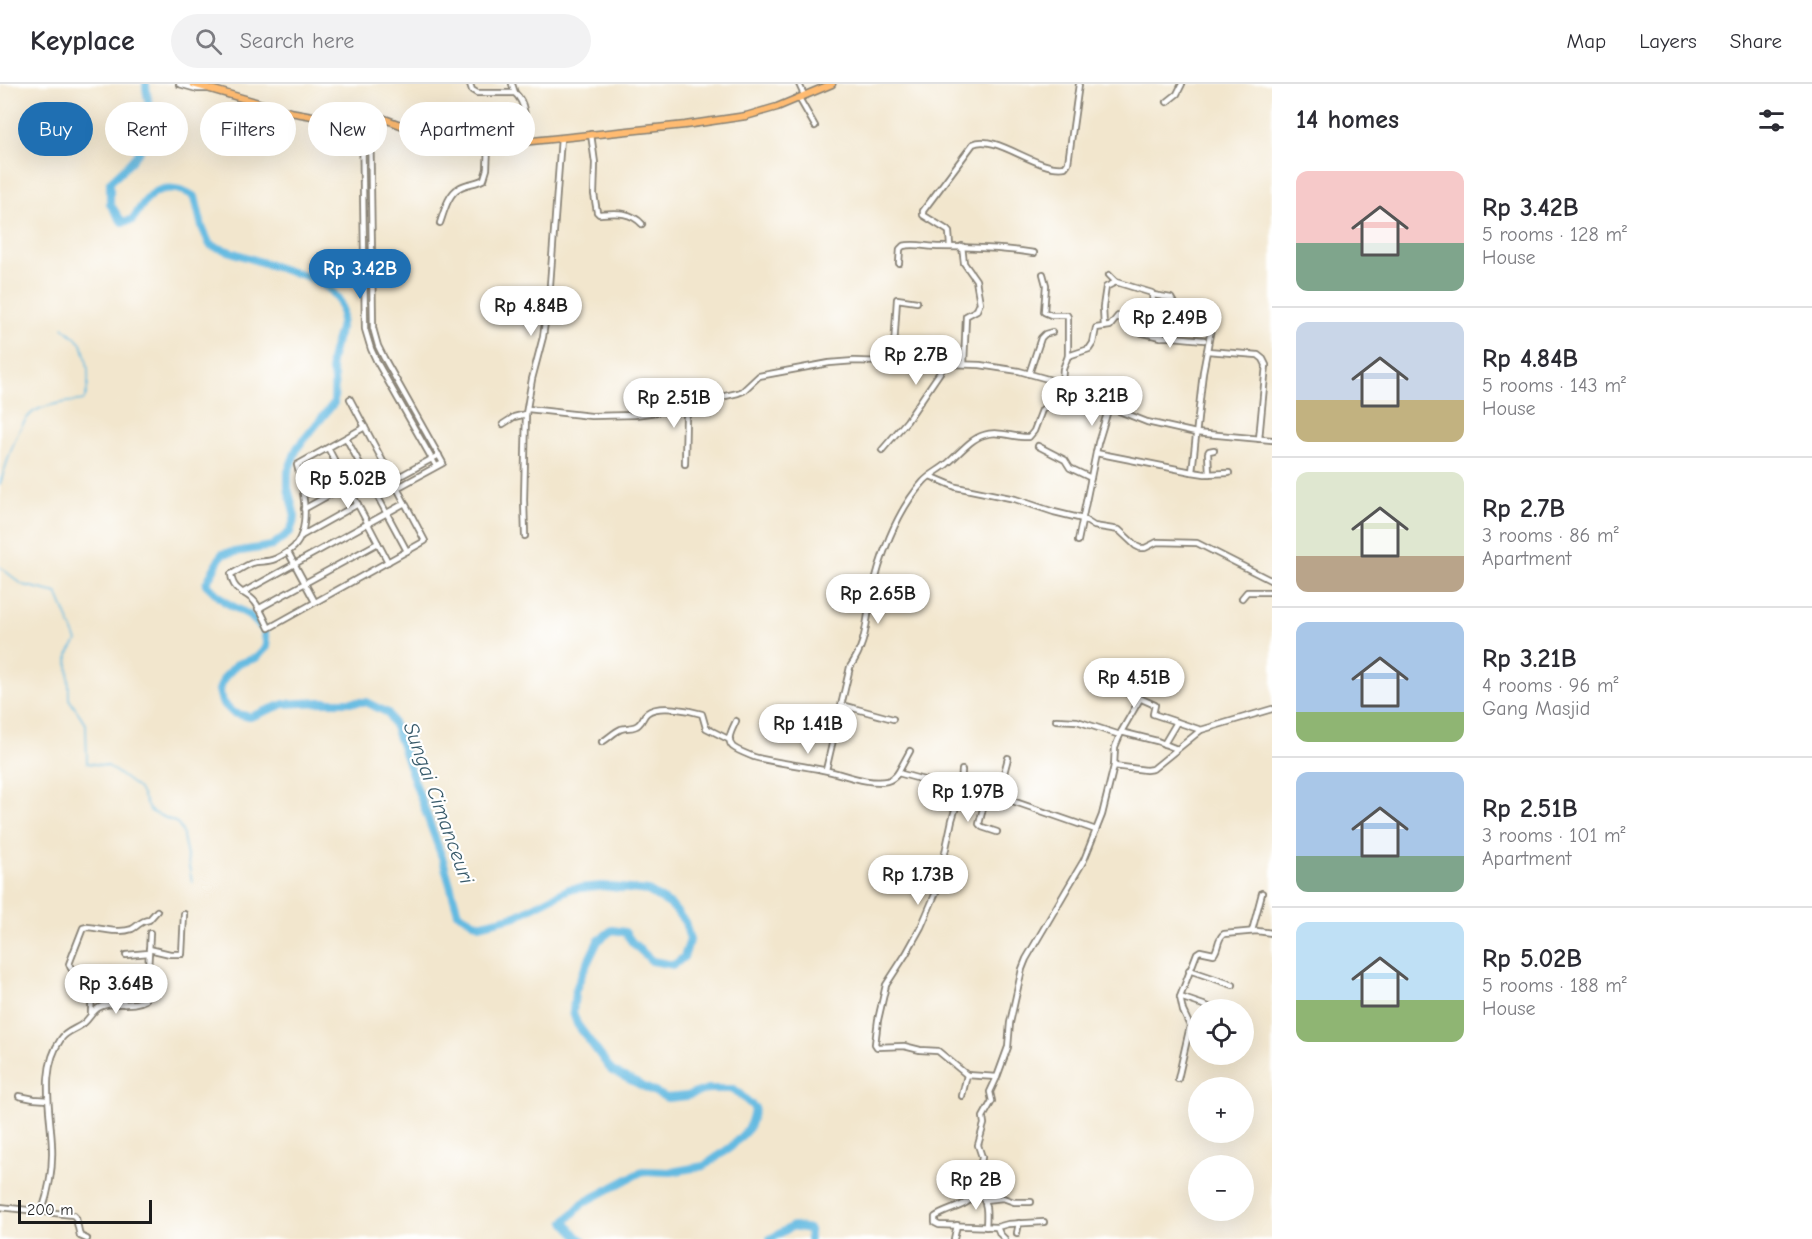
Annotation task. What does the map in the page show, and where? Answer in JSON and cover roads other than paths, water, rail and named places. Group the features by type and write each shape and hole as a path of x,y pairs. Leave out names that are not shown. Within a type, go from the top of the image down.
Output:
{"main road":[{"path":"193,84 308,116"},
{"path":"535,140 685,125 746,116 777,107 832,84"}],"street":[{"path":"179,84 207,89"},
{"path":"470,84 472,90 477,93 515,93"},
{"path":"512,84 515,93 522,102"},
{"path":"799,84 801,96 815,126"},
{"path":"950,246 949,232 923,215 923,211 974,144 987,142 1049,166 1065,167 1068,163 1079,84"},
{"path":"1167,102 1177,94 1182,84"},
{"path":"591,134 595,163 594,194 598,214 630,214 642,224"},
{"path":"525,536 527,411 532,379 543,337 561,138"},
{"path":"363,156 365,329 377,362 436,466"},
{"path":"371,156 373,328 384,358 443,463 397,488"},
{"path":"440,223 451,196 456,190 461,186 478,183 484,179 488,156"},
{"path":"899,263 900,249 903,246 914,244 1034,253"},
{"path":"962,246 964,263 976,280 980,303 977,310 966,316 964,364"},
{"path":"1043,274 1046,285 1044,313 1067,315 1068,317 1068,356 1063,369 1062,383"},
{"path":"1108,274 1116,282 1168,297 1176,307 1212,312 1192,472"},
{"path":"1104,327 1103,307 1106,287 1116,282"},
{"path":"1143,322 1152,305 1153,294"},
{"path":"893,363 897,299 917,302"},
{"path":"1161,337 1165,315"},
{"path":"1068,356 1089,349 1093,343 1096,328 1112,325 1118,316 1162,326"},
{"path":"1029,374 1041,338 1052,332"},
{"path":"1139,332 1161,337 1204,340"},
{"path":"1207,351 1258,355 1265,362 1259,439"},
{"path":"503,424 527,411 591,416 657,412 738,393 759,376 829,363 964,364 1007,369 1062,383 1147,422 1196,433 1272,440"},
{"path":"882,450 907,421 945,365"},
{"path":"826,770 849,667 859,652 864,637 872,596 893,531 912,496 923,481 976,439 997,433 1029,437 1034,431 1042,410 1068,386"},
{"path":"350,399 365,427 393,480 397,488 405,502 425,541 269,628 254,600 237,590 231,574 255,562 267,562 295,546 301,536 304,509 303,486 297,465 365,427"},
{"path":"685,464 686,417 693,402"},
{"path":"1078,541 1096,453 1110,406"},
{"path":"346,438 407,551"},
{"path":"1038,446 1065,460 1070,468 1091,478"},
{"path":"328,448 388,562"},
{"path":"1209,474 1208,453 1214,450"},
{"path":"1096,453 1192,472 1228,473"},
{"path":"393,480 438,455"},
{"path":"304,509 385,465"},
{"path":"303,486 338,467"},
{"path":"930,476 956,487 1016,499 1083,519 1094,526 1121,531 1142,549 1157,542 1202,545 1272,581"},
{"path":"242,593 405,502"},
{"path":"301,536 358,504"},
{"path":"258,609 378,543"},
{"path":"288,552 315,602"},
{"path":"1242,598 1247,592 1272,592"},
{"path":"1126,692 1155,705 1153,714 1202,730"},
{"path":"1044,1222 986,1227 938,1224 935,1222 935,1217 974,1197 982,1156 978,1145 984,1124 983,1117 992,1101 989,1092 1008,1047 1010,1023 1026,959 1084,860 1102,815 1114,766 1115,747 1120,733 1140,699"},
{"path":"842,705 893,719"},
{"path":"602,742 620,729 636,727 650,711 665,709 681,709 702,714 706,728 730,740"},
{"path":"1114,766 1154,769 1202,730 1272,709"},
{"path":"1056,720 1077,721 1177,749"},
{"path":"736,721 730,740 732,746 755,757 826,770 858,779 881,782 892,779 898,773 910,751"},
{"path":"1164,744 1177,722"},
{"path":"998,796 1008,758"},
{"path":"962,770 961,790 937,890 921,927 886,985 878,1020 876,1044 877,1047 904,1046 938,1052 968,1075 997,1077"},
{"path":"898,773 961,790 998,796 1095,830"},
{"path":"987,793 979,824 997,832"},
{"path":"1252,931 1262,894"},
{"path":"91,1013 90,987 71,969 69,964 83,928 129,929 141,921 149,921 157,911"},
{"path":"126,955 149,951 183,953 184,914"},
{"path":"1178,1079 1190,1026 1180,997 1198,952 1215,953 1222,934 1252,931 1272,933"},
{"path":"42,1211 49,1189 51,1166 52,1148 48,1100 50,1067 54,1052 62,1037 84,1023 91,1013 100,1007 139,1003 146,998 150,933"},
{"path":"1189,970 1233,986"},
{"path":"117,977 124,1004"},
{"path":"1180,997 1188,1000"},
{"path":"962,1096 968,1075"},
{"path":"19,1096 48,1100"},
{"path":"977,1189 984,1200 987,1213 986,1227"},
{"path":"984,1200 1003,1198 1014,1202 1031,1202"},
{"path":"0,1207 75,1216 79,1234 87,1239"},
{"path":"1017,1233 1019,1223"},
{"path":"954,1239 957,1225"},
{"path":"997,1227 1005,1239"}],"waterway":[{"name":"Sungai Cimanceuri","path":"146,84 151,116 148,135 138,153 110,182 110,204 122,222 132,220 145,201 155,192 167,189 184,191 195,197 202,227 210,245 307,276 323,284 336,296 342,312 341,325 331,362 334,403 297,448 288,472 288,488 295,517 290,532 272,546 222,554 206,584 225,602 249,615 264,630 267,647 256,658 237,664 224,678 219,690 222,702 233,713 250,717 284,704 321,702 366,702 388,713 443,860 458,913 479,925 516,916 569,889 602,886 648,891 671,905 685,922 690,940 684,957 674,965 652,961 625,932 612,930 598,941 575,992 573,1012 577,1024 612,1071 667,1098 687,1096 708,1089 734,1089 755,1108 749,1128 731,1147 704,1166 671,1172 643,1171 583,1203 565,1222 582,1239"},
{"path":"0,484 14,442 30,415 48,406 84,400 88,379 86,357 81,344 63,327"},
{"path":"0,567 23,585 57,593 77,641 68,655 69,699 86,724 87,763 108,766 139,789 150,811 177,823 182,831 192,882"},
{"name":"Sungai Cimanceuri","path":"770,1239 793,1226 809,1229 810,1239"}]}
